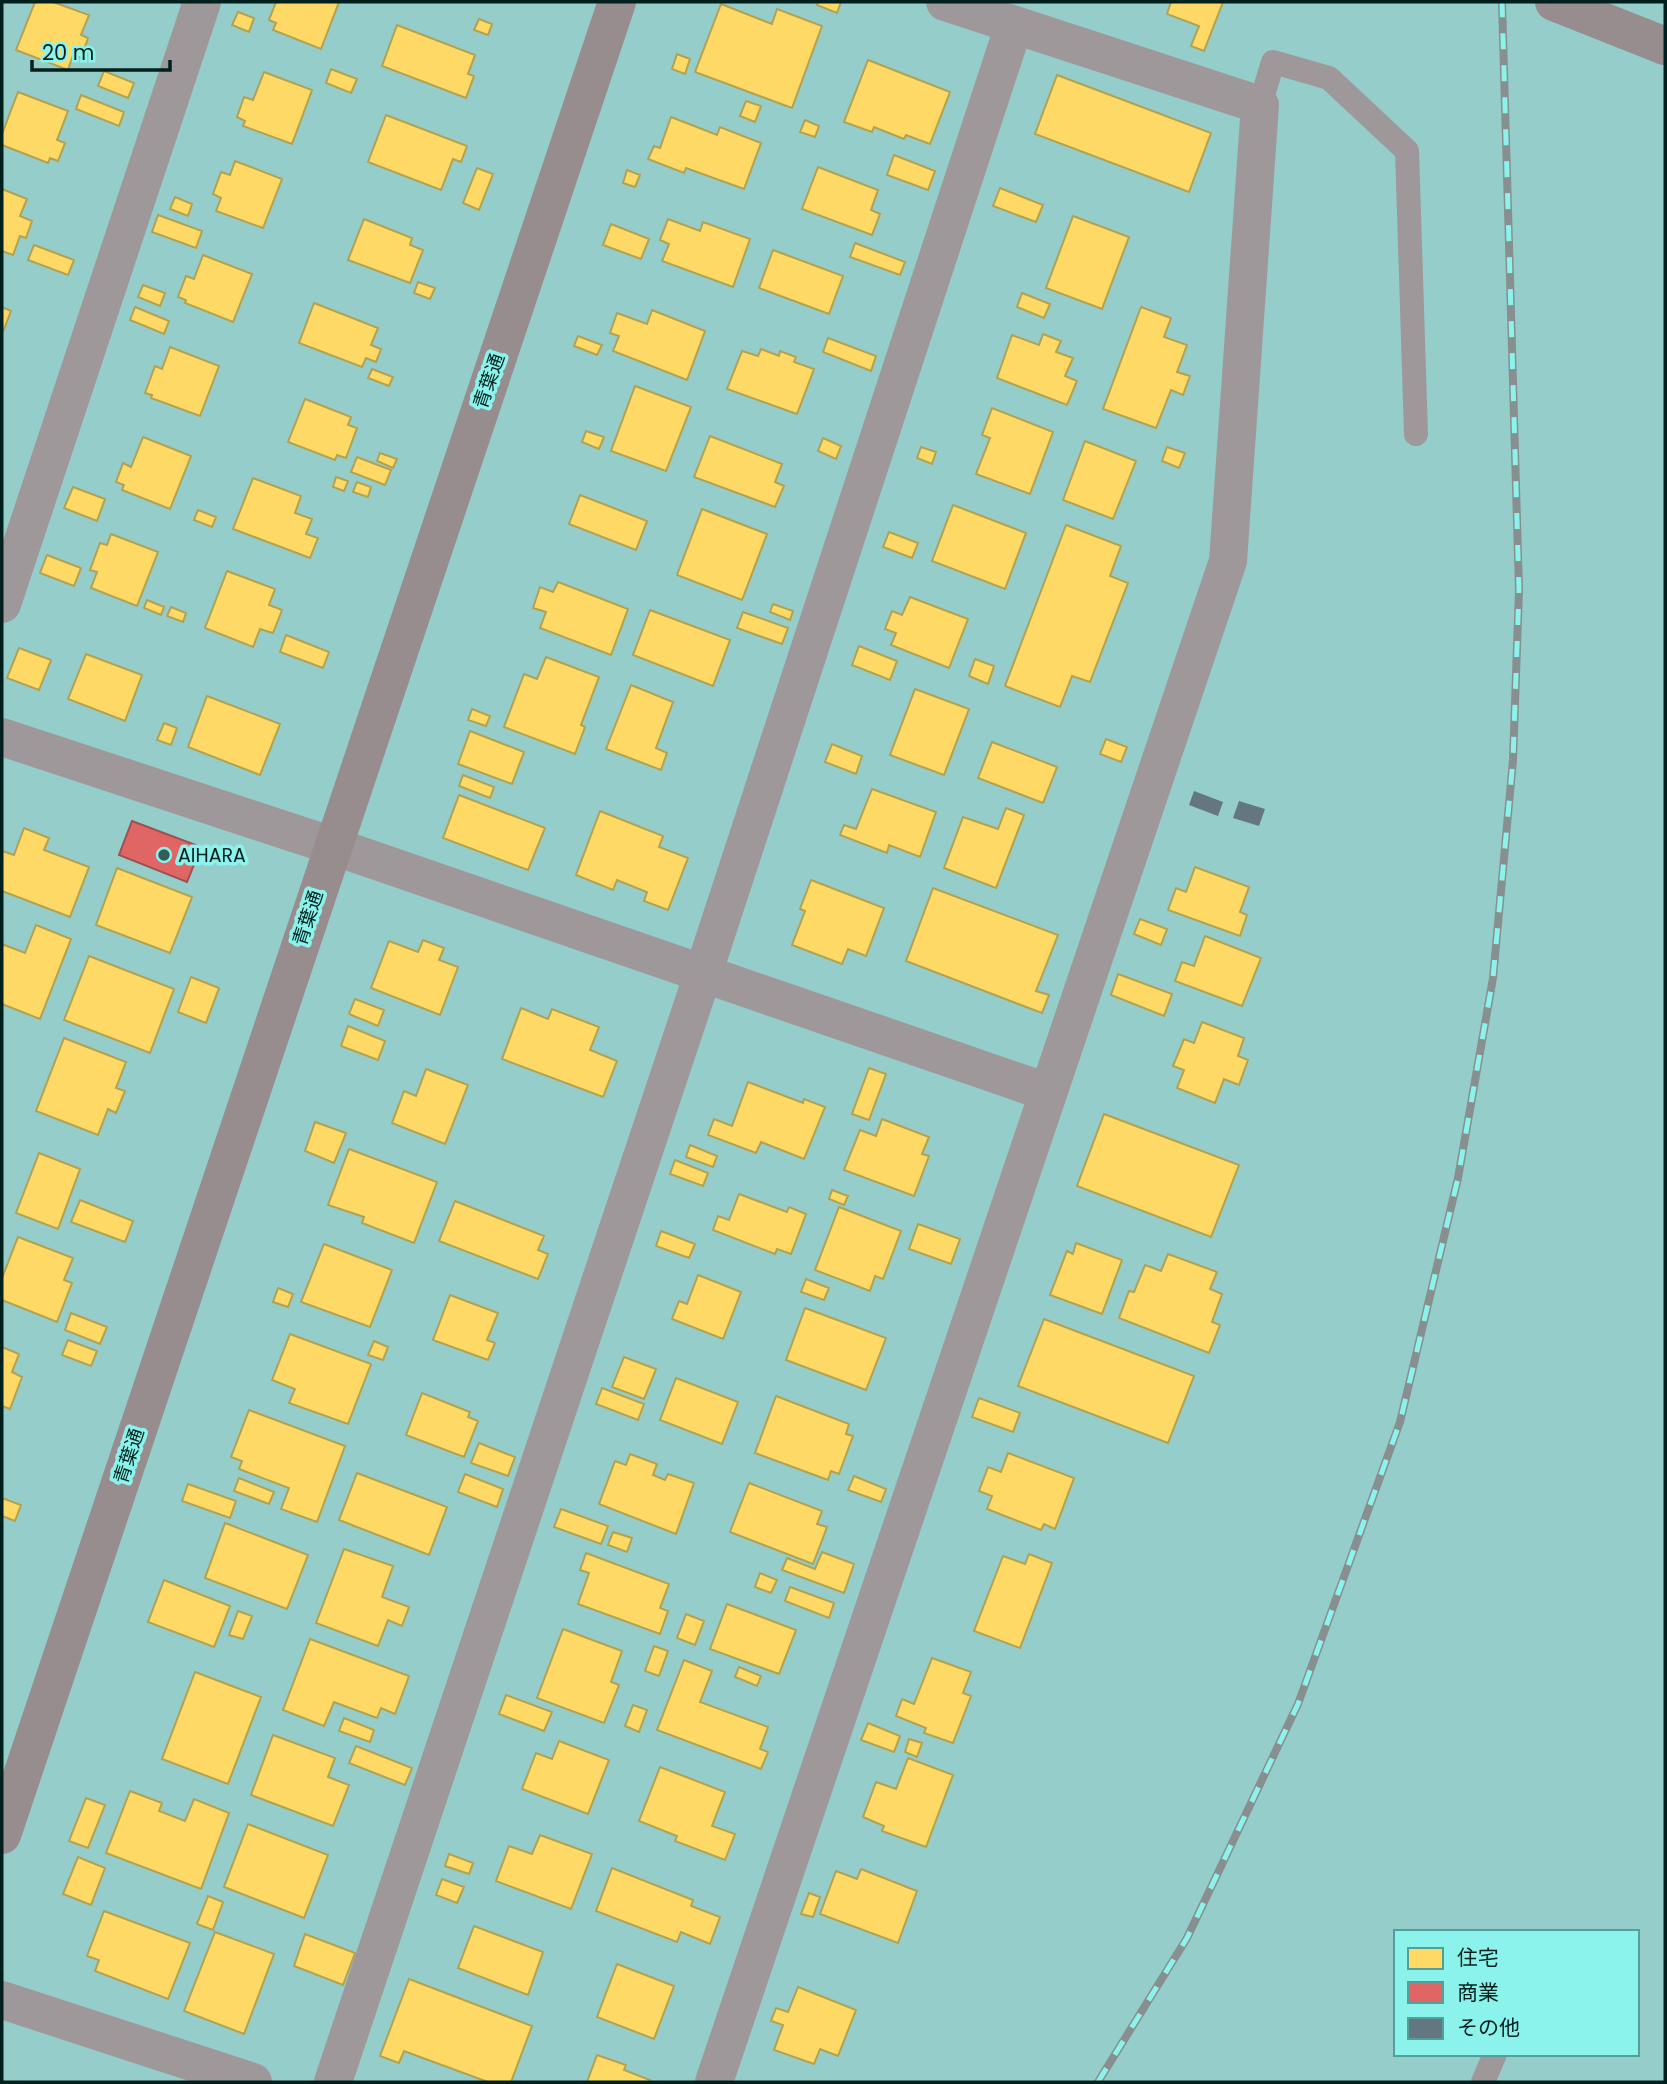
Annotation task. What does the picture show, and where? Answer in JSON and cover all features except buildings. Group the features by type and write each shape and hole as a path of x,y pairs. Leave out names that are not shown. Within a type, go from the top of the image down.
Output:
{"street":[{"path":"2,604 202,2"},
{"name":"青葉通","path":"2,1835 617,2"},
{"path":"714,2082 1228,561 1260,105 945,2"},
{"path":"1554,2 1665,46"},
{"path":"333,2082 703,974 1014,25"},
{"path":"2,737 332,846 1047,1092"},
{"path":"2,2000 253,2082"}],"lane":[{"path":"1260,105 1273,62 1329,78 1407,151 1416,435"},
{"path":"1483,2082 1494,2056"}],"railway":[{"path":"1098,2082 1187,1938 1298,1704 1400,1422 1458,1178 1493,978 1513,760 1519,590 1502,2"}],"place":[{"name":"AIHARA","path":"164,855"}]}
